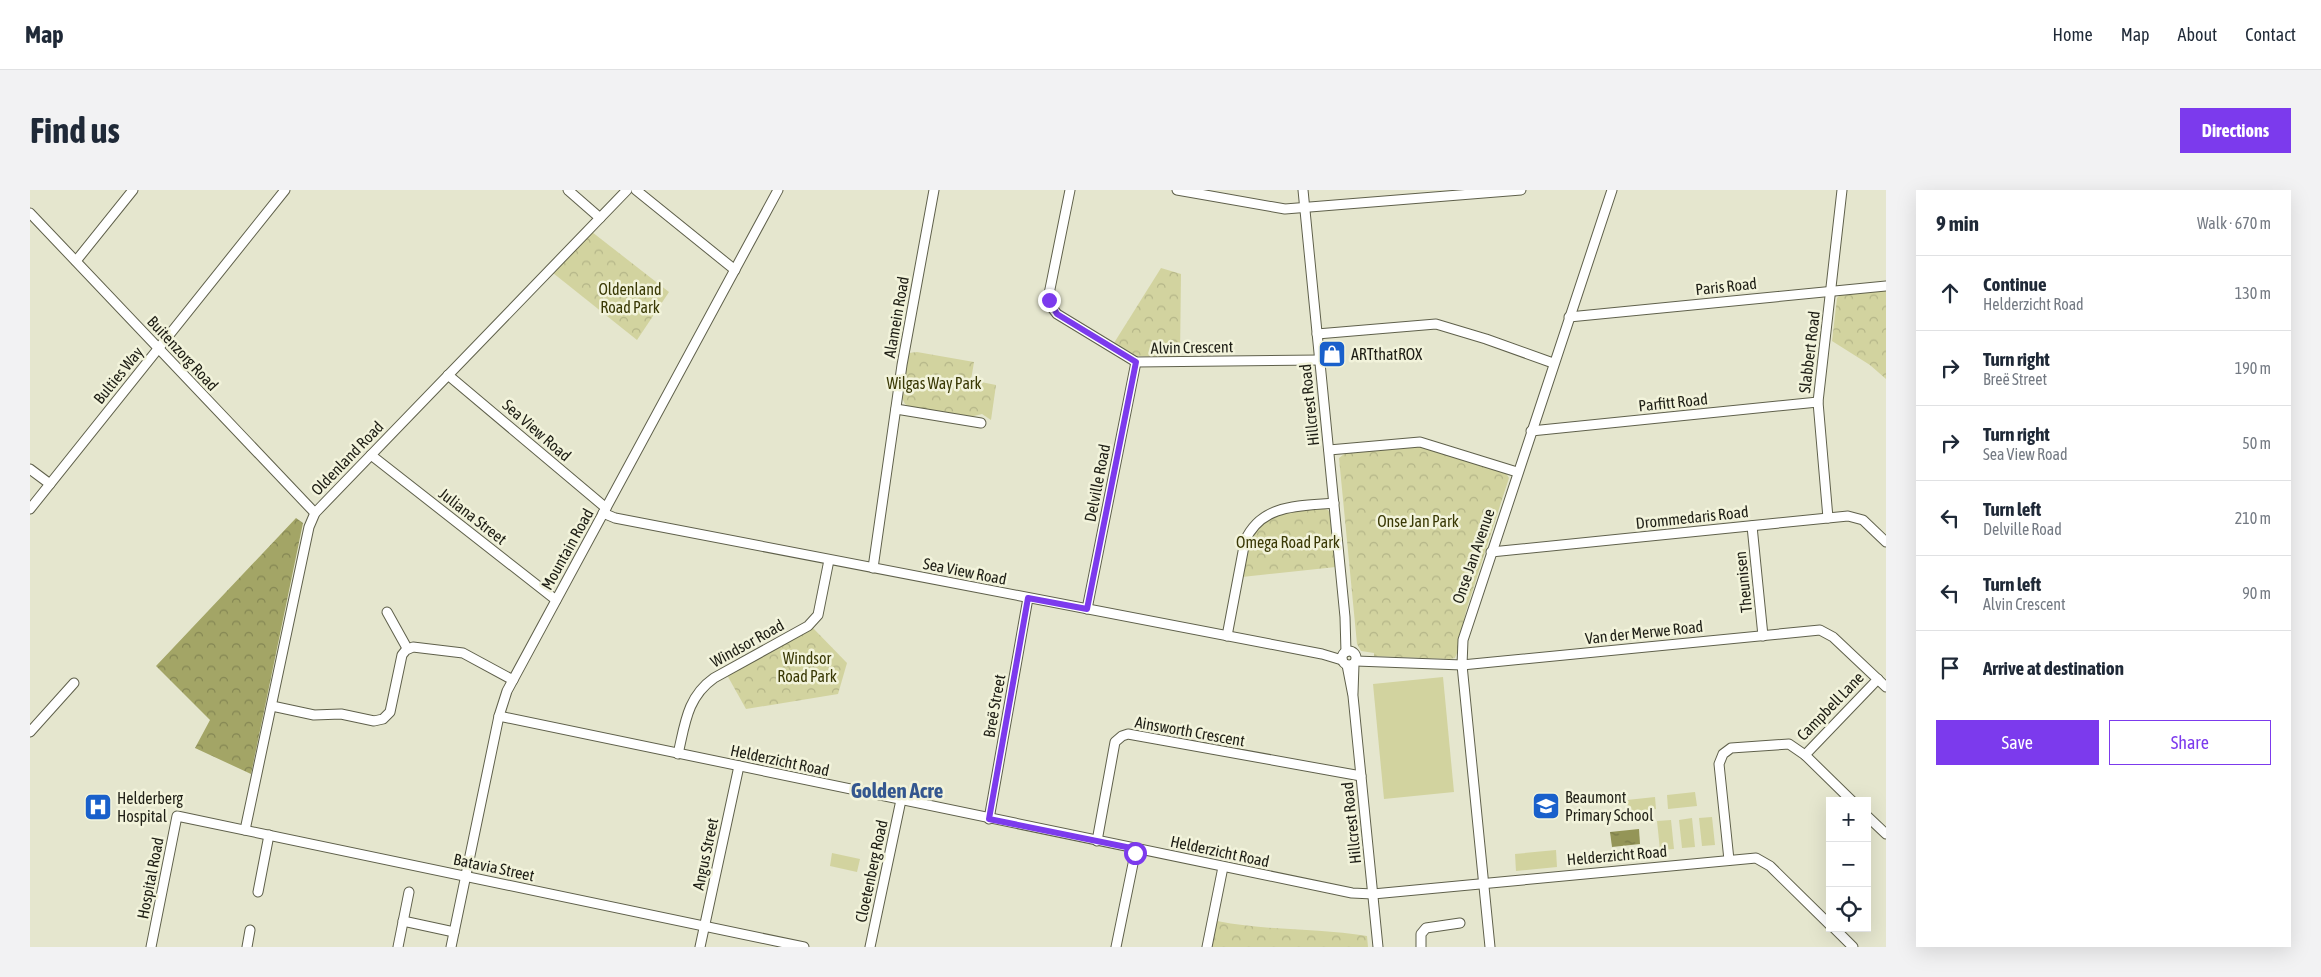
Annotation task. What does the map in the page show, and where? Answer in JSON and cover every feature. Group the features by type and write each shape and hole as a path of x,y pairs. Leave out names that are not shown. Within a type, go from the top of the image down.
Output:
{"street":[{"path":"76,261 133,190"},
{"name":"Bulties Way","path":"30,509 285,190"},
{"path":"568,190 600,218"},
{"name":"Oldenland Road","path":"245,830 308,527 315,513 627,190"},
{"path":"636,190 735,270"},
{"name":"Mountain Road","path":"451,947 499,716 513,680 778,190"},
{"name":"Alamein Road","path":"873,568 896,409 934,190"},
{"name":"Alvin Crescent","path":"1070,190 1049,294 1050,305 1057,314 1136,362 1320,360"},
{"path":"1177,190 1270,207 1305,208 1521,190"},
{"name":"Hillcrest Road","path":"1303,190 1378,947"},
{"name":"Onse Jan Avenue","path":"1490,947 1462,665 1465,628 1612,190"},
{"name":"Slabbert Road","path":"1828,518 1818,402 1842,190"},
{"name":"Buitenzorg Road","path":"30,213 315,513"},
{"name":"Paris Road","path":"1568,317 1886,286"},
{"path":"1317,334 1436,324 1486,339 1553,363"},
{"name":"Delville Road","path":"1087,609 1136,362"},
{"name":"Sea View Road","path":"448,374 605,511 624,520 1349,658"},
{"name":"Parfitt Road","path":"1531,431 1818,402"},
{"path":"896,409 981,423"},
{"path":"1329,450 1420,442 1517,472"},
{"name":"Juliana Street","path":"371,454 556,600"},
{"path":"30,469 50,484"},
{"path":"1227,636 1245,540 1252,528 1262,518 1282,508 1334,503"},
{"name":"Drommedaris Road","path":"1491,552 1828,518 1857,517 1886,542"},
{"name":"Theunisen","path":"1752,526 1763,636"},
{"name":"Windsor Road","path":"678,754 688,708 701,689 714,678 808,626 816,618 829,560"},
{"name":"Breë Street","path":"989,819 1028,598"},
{"path":"387,612 407,648"},
{"name":"Van der Merwe Road","path":"1349,658 1462,665 1815,630 1825,632 1886,687"},
{"path":"272,706 314,715 341,714 374,721 383,720 390,712 402,655 407,648 413,647 464,653 513,680"},
{"name":"Campbell Lane","path":"1804,754 1878,679"},
{"path":"30,732 74,684"},
{"name":"Helderzicht Road","path":"499,716 1352,893 1373,894 1750,858 1763,860 1826,920"},
{"name":"Ainsworth Crescent","path":"1097,841 1115,742 1128,734 1361,776"},
{"path":"1729,860 1720,769 1723,754 1731,748 1781,743 1796,746 1848,797"},
{"name":"Angus Street","path":"700,947 739,766"},
{"name":"Cloetenberg Road","path":"870,947 901,800"},
{"name":"Batavia Street","path":"177,816 804,947"},
{"name":"Hospital Road","path":"151,947 177,816"},
{"path":"1871,820 1886,834"},
{"path":"258,892 269,835"},
{"path":"1116,947 1136,849"},
{"path":"1207,947 1224,867"},
{"path":"398,947 410,892"},
{"path":"404,921 454,932"},
{"path":"1421,947 1421,934 1426,928 1460,923"},
{"path":"247,947 250,930"},
{"path":"1838,932 1853,947"}],"green space":[{"name":"Oldenland Road Park","path":"592,232 669,292 637,340 553,273"},
{"path":"1161,268 1181,274 1180,357 1137,356 1114,343"},
{"path":"1886,290 1886,379 1870,365 1832,341 1837,298 1842,293"},
{"name":"Wilgas Way Park","path":"917,352 974,362 971,380 996,385 991,420 982,414 970,417 910,407 905,404 902,398 909,353"},
{"name":"Onse Jan Park","path":"1420,445 1506,473 1509,478 1466,611 1457,653 1455,658 1450,659 1374,656 1374,653 1361,651 1357,644 1339,458 1348,451"},
{"name":"Omega Road Park","path":"1321,508 1328,510 1331,515 1336,567 1242,577 1251,541 1256,530 1263,522 1285,513"},
{"path":"296,518 303,523 251,774 195,748 210,720 156,666"},
{"name":"Windsor Road Park","path":"812,627 847,663 838,694 746,709 727,675"},
{"path":"1443,677 1454,792 1384,799 1373,684"},
{"path":"1695,792 1697,806 1668,809 1667,795"},
{"path":"1655,797 1656,809 1628,812 1627,800"},
{"path":"1712,817 1715,845 1702,846 1699,818"},
{"path":"1692,818 1695,847 1682,848 1679,820"},
{"path":"1671,820 1674,849 1660,850 1657,821"},
{"path":"1556,850 1557,867 1516,871 1515,854"},
{"path":"832,853 860,859 857,872 830,866"},
{"path":"1217,921 1367,936 1368,947 1212,947"}],"water":[{"path":"1639,829 1640,844 1612,847 1610,832"}],"place":[{"name":"ARTthatROX","path":"1332,354"},
{"name":"Beaumont Primary School","path":"1546,806"},
{"name":"Helderberg Hospital","path":"98,807"}],"district":[{"name":"Golden Acre","path":"897,790"}],"route":[{"path":"1049,300 1050,305 1057,314 1136,362 1087,609 1028,598 989,819 1136,849 1135,853"}]}
